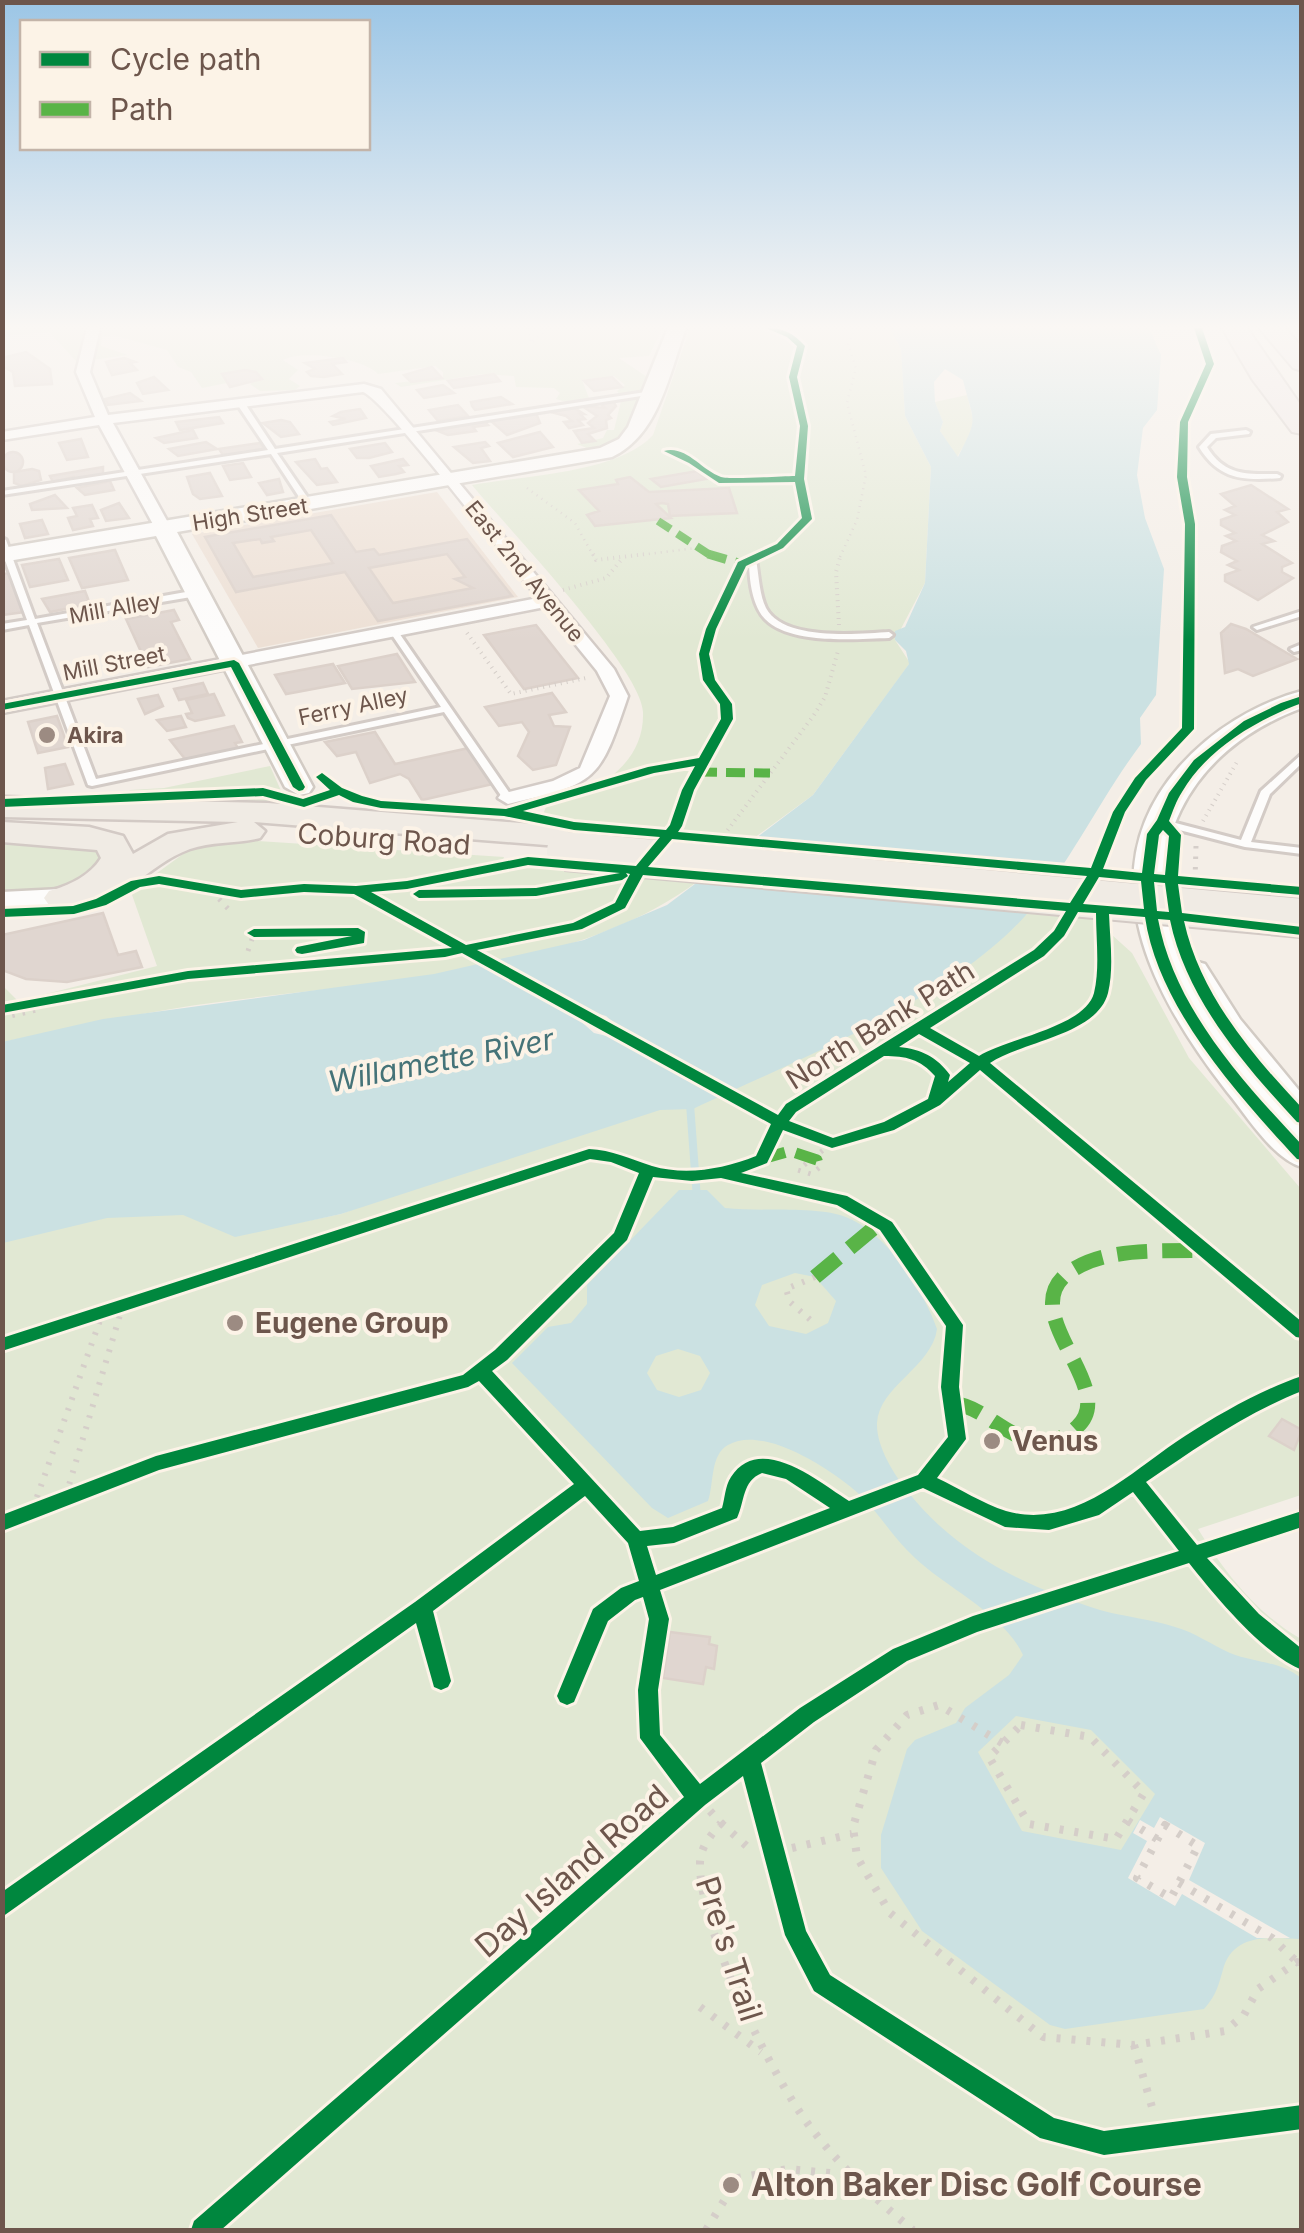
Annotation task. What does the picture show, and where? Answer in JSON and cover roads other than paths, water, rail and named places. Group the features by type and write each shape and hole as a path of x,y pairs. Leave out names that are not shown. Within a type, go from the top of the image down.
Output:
{"main road":[{"path":"60,898 94,895 118,886 177,842 258,822 290,800 299,787 341,808 384,820"},
{"name":"Coburg Road","path":"2,807 569,844 1302,902"},
{"name":"Coburg Road","path":"2,831 384,820 569,844 1302,918"},
{"path":"2,831 89,838 117,850 111,871 93,886 60,898"}],"street":[{"path":"110,432 299,787"},
{"name":"East 2nd Avenue","path":"411,432 605,669 619,696 594,770 586,776 508,798"},
{"name":"High Street","path":"4,550 451,481 615,449 635,432"},
{"name":"Mill Street","path":"2,707 394,632 548,597"},
{"path":"1302,700 1237,732 1193,769 1175,793 1164,823 1152,834 1148,888 1161,950 1198,1027 1302,1154"},
{"path":"1164,823 1175,835 1171,892 1185,951 1216,1009 1302,1118"},
{"path":"2,901 60,898"}],"lane":[{"path":"260,432 308,504"},
{"path":"2,493 387,432"},
{"path":"1244,432 1214,436 1203,447 1211,464 1232,476 1277,476"},
{"path":"4,550 60,696"},
{"path":"752,560 760,607 780,625 826,635 889,635"},
{"name":"Mill Alley","path":"2,627 198,593"},
{"path":"1257,627 1302,614"},
{"path":"394,632 508,798"},
{"name":"Ferry Alley","path":"60,696 92,783 447,710"},
{"path":"1244,844 1265,793 1302,757"},
{"path":"1164,823 1244,844 1302,851"},
{"name":"Day Island Road","path":"202,2230 698,1798 749,1758 900,1656 1114,1576 1302,1519"},
{"path":"749,1758 796,1935 822,1984 1049,2128 1104,2143 1302,2117"}],"water":[{"name":"Willamette River","path":"913,432 941,432 958,457 969,432 1142,432 1137,475 1145,518 1164,569 1156,695 1140,718 1141,744 1046,890 1000,941 962,970 873,1024 693,1109 660,1110 341,1214 235,1237 183,1215 107,1218 3,1243 2,1042 103,1019 434,974 584,940 667,905 813,795 909,664 906,651 895,640 895,631 905,627 925,583 931,467"},
{"path":"679,1190 707,1190 725,1208 801,1210 843,1216 859,1223 888,1247 912,1279 937,1329 926,1355 880,1410 879,1441 892,1469 927,1514 971,1551 1046,1591 1100,1610 1182,1629 1230,1653 1276,1665 1301,1678 1301,1939 1256,1939 1237,1947 1204,2009 1065,2029 1050,2025 922,1931 881,1868 881,1835 907,1749 915,1740 956,1723 965,1708 1009,1675 1023,1655 989,1614 907,1551 859,1494 815,1462 778,1445 743,1440 728,1445 715,1462 708,1501 668,1518 652,1508 512,1363 548,1327 571,1323 587,1304 587,1285","holes":["795,1273 815,1277 836,1301 828,1323 806,1334 769,1326 755,1305 762,1285","678,1349 700,1356 710,1373 701,1390 679,1397 657,1390 647,1373 656,1356","1016,1716 1091,1730 1155,1794 1121,1850 1022,1831 978,1752"]}],"waterway":[{"path":"690,1104 697,1199"}],"place":[{"name":"Akira","path":"47,735"},
{"name":"Eugene Group","path":"235,1323"},
{"name":"Venus","path":"992,1441"},
{"name":"Alton Baker Disc Golf Course","path":"731,2185"}]}
